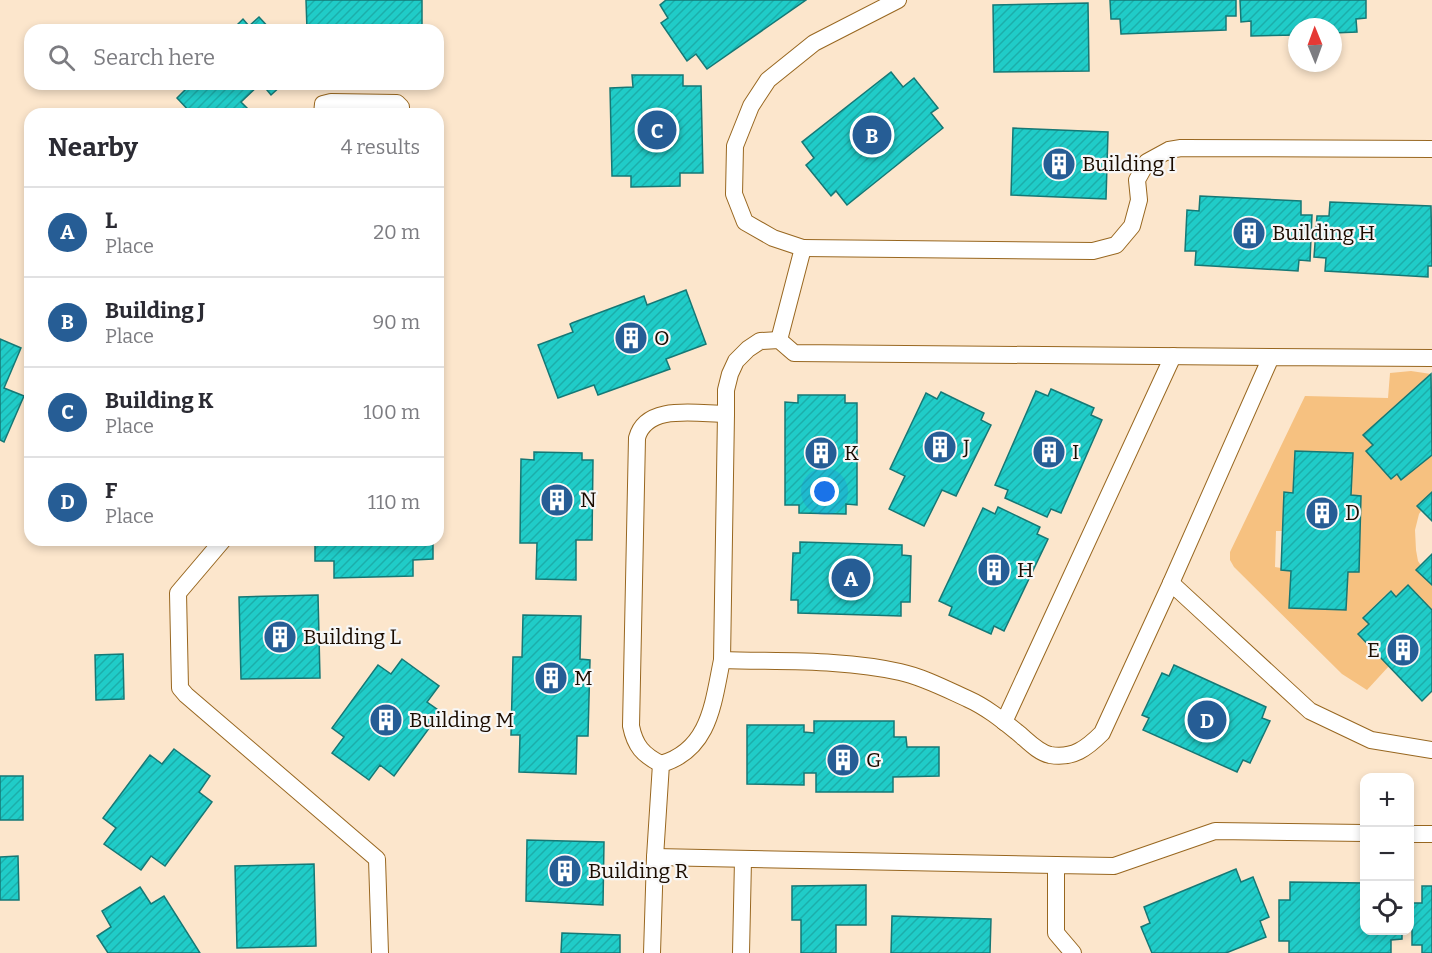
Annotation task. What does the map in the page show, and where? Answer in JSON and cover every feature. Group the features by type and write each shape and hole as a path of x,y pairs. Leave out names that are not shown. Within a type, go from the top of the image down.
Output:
{"lane":[{"path":"898,0 814,43 768,80 751,106 735,146 734,194 745,222 773,238 803,248 1093,251 1116,245 1132,226 1139,200 1137,180 1147,162 1169,150 1181,148 1432,149"},
{"path":"323,108 323,104 341,102 397,103 400,108"},
{"path":"779,340 803,248"},
{"path":"726,414 667,414 655,417 642,426 637,438 631,726 633,737 640,751 661,764 687,753 697,742 706,726 711,710 722,660 726,414 726,390 736,361 747,349 760,341 779,340 794,353 1432,358"},
{"path":"1004,722 1173,356"},
{"path":"722,660 854,665 901,672 945,688 977,703 1031,745 1048,754 1067,756 1087,748 1102,733 1271,357"},
{"path":"218,546 178,593 180,688 377,859 380,953"},
{"path":"1171,583 1310,711 1371,740 1432,750"},
{"path":"652,953 661,764"},
{"path":"655,857 1114,866 1215,831 1360,833"},
{"path":"1414,834 1432,834"},
{"path":"741,953 743,860"},
{"path":"1056,865 1056,933 1073,953"}],"shaded area":[{"path":"1411,371 1431,374 1363,435 1373,445 1391,479 1397,474 1401,480 1432,455 1432,496 1419,514 1415,530 1418,561 1432,582 1432,610 1408,586 1396,597 1390,591 1363,617 1369,624 1358,635 1389,666 1367,690 1342,674 1234,567 1230,560 1230,552 1305,396 1388,398 1390,373","holes":["1295,451 1352,453 1351,495 1361,496 1359,572 1348,572 1346,610 1290,608 1291,571 1275,567 1276,531 1283,531 1284,493 1293,493"]}],"building":[{"path":"306,0 422,0 422,24 307,24"},
{"path":"666,0 806,0 707,69 696,54 687,61 661,23 668,18 660,5"},
{"path":"1110,0 1236,0 1236,16 1226,16 1226,30 1121,34 1120,19 1111,19"},
{"path":"1240,0 1366,0 1366,18 1356,19 1357,32 1342,33 1342,18 1288,18 1288,35 1251,36 1251,21 1241,22"},
{"path":"1088,3 1089,71 994,72 993,5"},
{"path":"259,17 265,24 251,24"},
{"path":"243,19 247,24 238,24"},
{"path":"891,72 903,87 914,78 938,108 931,113 943,128 847,205 836,191 831,196 806,165 814,158 802,142"},
{"path":"632,75 683,75 683,86 701,86 703,173 680,173 680,186 631,187 631,176 612,176 610,88 633,87"},
{"path":"185,90 254,90 241,102 247,108 186,108 177,98"},
{"path":"267,90 276,90 271,95"},
{"name":"Building I","path":"1013,128 1108,132 1106,199 1011,195"},
{"name":"Building H","path":"1200,196 1301,201 1301,215 1312,215 1310,261 1299,260 1298,271 1195,265 1196,251 1185,251 1187,210 1199,211"},
{"path":"1330,202 1431,206 1432,266 1428,266 1428,277 1325,271 1326,258 1314,257 1317,216 1329,216"},
{"name":"O","path":"686,290 706,344 666,359 670,369 598,395 594,385 558,398 538,345 573,332 570,324 572,323 644,296 647,305"},
{"path":"0,339 21,348 4,388 24,396 4,442 0,440"},
{"path":"1431,374 1432,455 1401,480 1397,474 1391,479 1366,451 1373,445 1363,435"},
{"name":"I","path":"1051,389 1094,408 1091,415 1102,420 1061,513 1051,509 1047,517 1005,498 1008,490 995,485 1036,391 1048,396"},
{"name":"J","path":"941,392 984,413 981,420 991,425 956,496 942,490 924,526 889,509 905,476 890,469 926,393 937,399"},
{"name":"K","path":"798,395 845,395 845,403 857,403 857,505 846,504 846,514 799,513 799,505 785,505 785,402 798,403"},
{"name":"D","path":"1295,451 1353,453 1351,495 1361,496 1359,572 1348,572 1346,610 1289,608 1291,571 1281,570 1284,492 1293,493"},
{"name":"N","path":"534,452 582,453 582,460 593,460 592,540 576,540 576,580 536,579 537,543 520,543 521,459 534,460"},
{"path":"1432,492 1432,521 1417,506"},
{"name":"H","path":"998,507 1040,527 1037,534 1048,539 1004,631 994,626 991,634 949,615 952,607 939,601 983,508 995,514"},
{"path":"800,542 902,545 902,555 911,556 910,602 901,602 901,616 798,613 798,600 791,600 793,553 800,553"},
{"path":"315,546 433,546 433,559 413,560 413,576 334,578 334,561 315,561"},
{"path":"1432,554 1432,585 1416,570"},
{"name":"E","path":"1408,585 1432,610 1432,691 1422,701 1358,634 1369,624 1363,618 1391,591 1396,597"},
{"name":"Building L","path":"318,595 320,678 241,679 239,597"},
{"name":"M","path":"523,615 581,616 580,659 590,660 588,736 577,736 576,774 519,772 520,735 511,735 513,657 522,657"},
{"path":"123,654 124,699 96,700 95,655"},
{"name":"Building M","path":"402,659 439,686 427,702 441,712 394,776 380,765 369,780 332,753 344,737 332,728 378,665 391,674"},
{"path":"1174,665 1266,707 1262,718 1270,721 1250,763 1243,760 1237,772 1143,730 1149,718 1142,715 1162,673 1169,676"},
{"name":"G","path":"814,721 894,721 894,737 906,737 907,747 939,747 939,776 893,777 893,792 816,792 816,773 804,773 804,785 747,784 747,725 804,725 804,732 814,733"},
{"path":"174,749 210,776 199,792 212,802 165,866 151,856 141,870 104,844 116,828 103,818 150,755 162,764"},
{"path":"0,776 23,776 23,820 0,820"},
{"name":"Building R","path":"527,840 604,842 603,905 526,901"},
{"path":"18,856 19,900 0,900 0,857"},
{"path":"314,864 316,946 237,948 235,866"},
{"path":"1236,869 1241,882 1253,877 1269,917 1260,921 1266,937 1226,953 1152,953 1141,927 1150,923 1144,907"},
{"path":"1290,882 1360,883 1360,935 1402,935 1402,939 1391,940 1391,953 1289,953 1289,941 1279,941 1279,900 1290,900"},
{"path":"866,885 866,925 836,925 836,953 801,953 801,920 792,920 792,886"},
{"path":"1422,886 1432,886 1432,953 1422,953 1422,945 1412,945 1414,903 1422,903"},
{"path":"140,887 151,904 164,896 200,953 108,953 97,936 111,927 102,911"},
{"path":"892,916 991,919 990,953 891,953"},
{"path":"562,933 620,935 620,953 561,953"}],"place":[{"name":"Building K","path":"657,130"},
{"name":"Building J","path":"872,135"},
{"name":"Building I","path":"1059,164"},
{"name":"Building H","path":"1249,233"},
{"name":"O","path":"631,338"},
{"name":"J","path":"940,447"},
{"name":"I","path":"1049,452"},
{"name":"K","path":"821,453"},
{"name":"N","path":"557,500"},
{"name":"D","path":"1322,513"},
{"name":"H","path":"994,570"},
{"name":"L","path":"851,578"},
{"name":"Building L","path":"280,637"},
{"name":"E","path":"1403,650"},
{"name":"M","path":"551,678"},
{"name":"Building M","path":"386,720"},
{"name":"F","path":"1207,720"},
{"name":"G","path":"843,760"},
{"name":"Building R","path":"565,871"}]}
